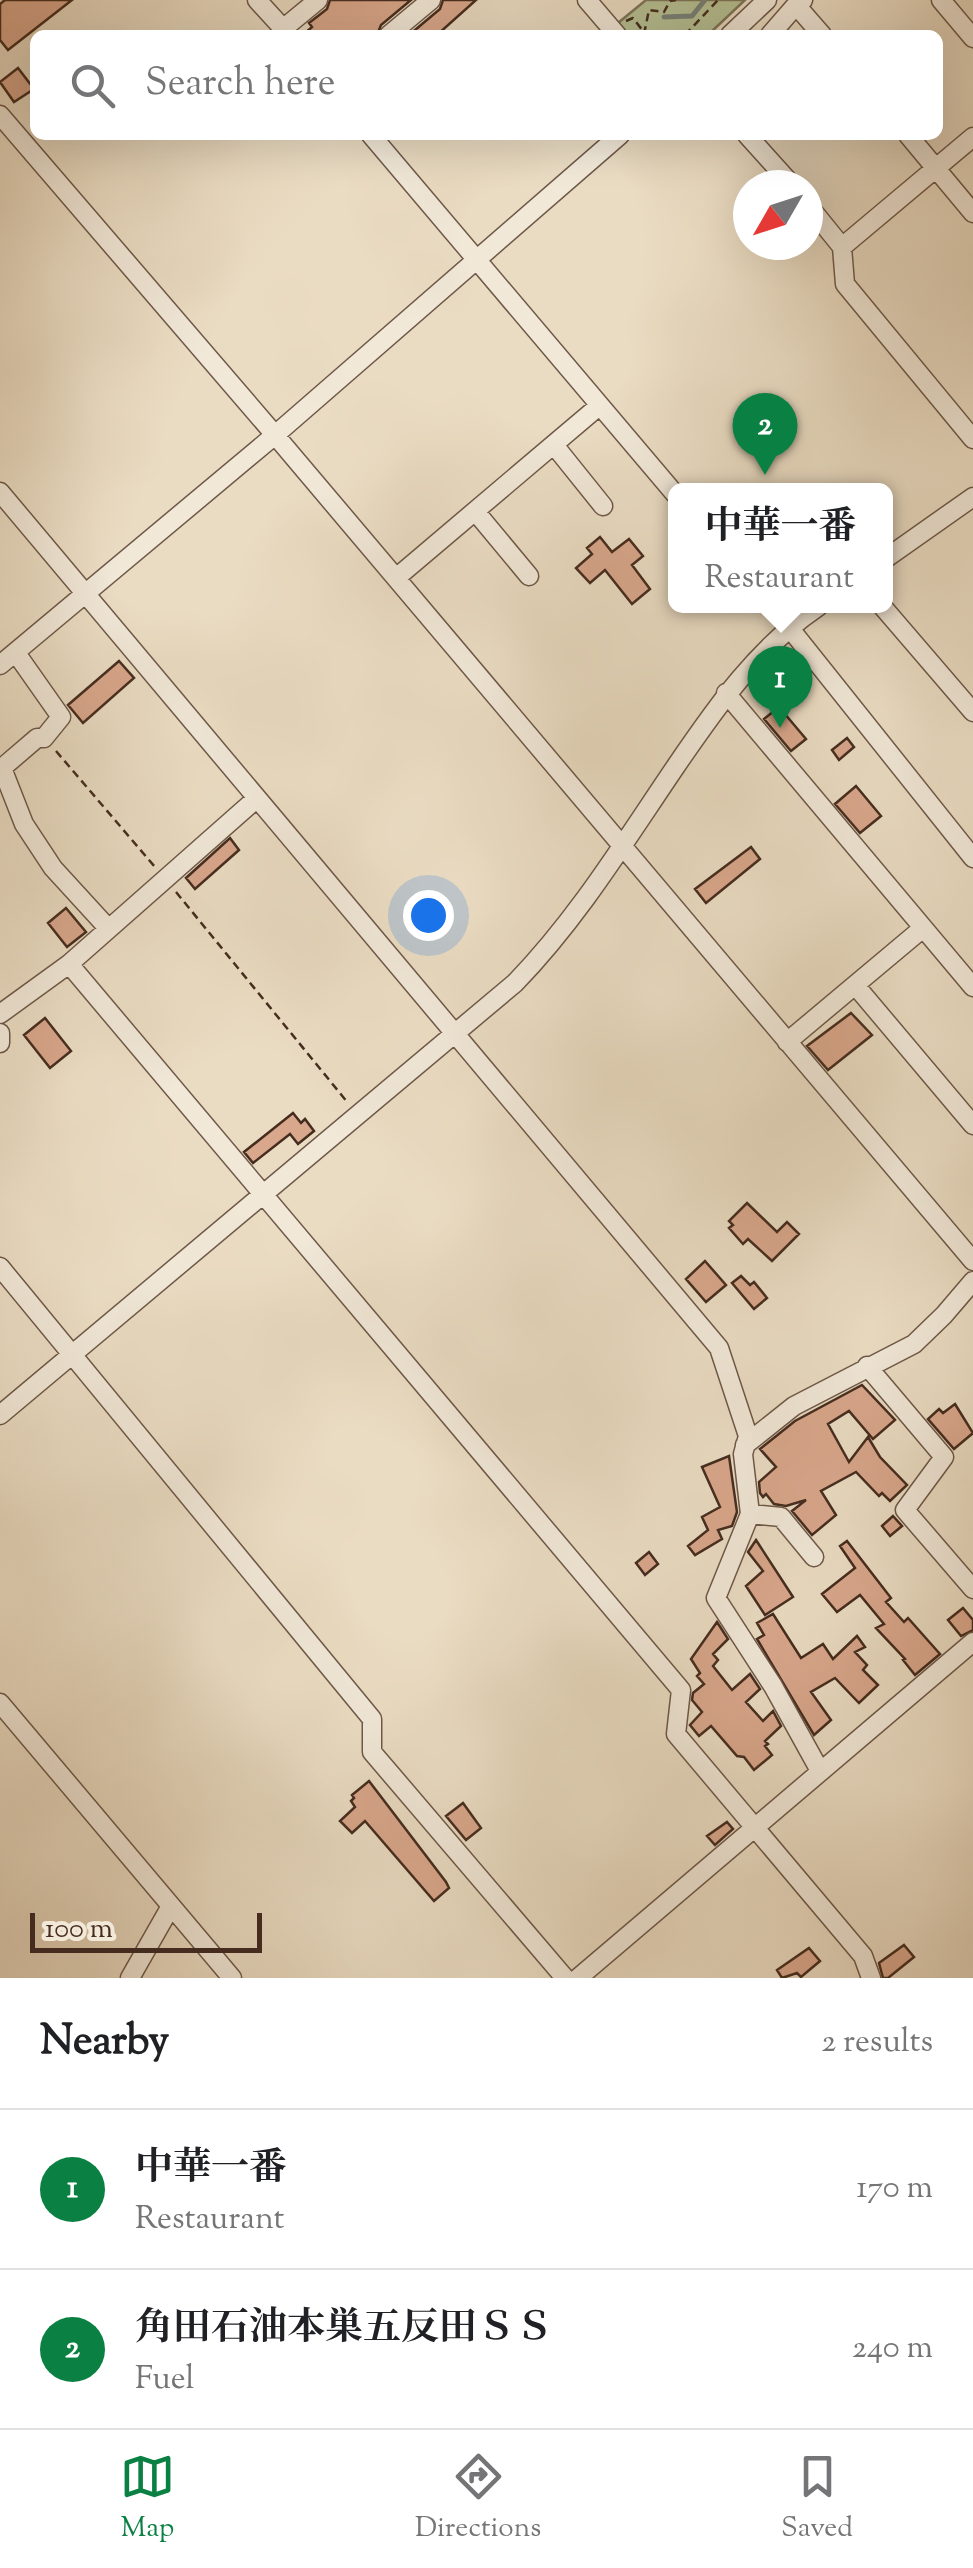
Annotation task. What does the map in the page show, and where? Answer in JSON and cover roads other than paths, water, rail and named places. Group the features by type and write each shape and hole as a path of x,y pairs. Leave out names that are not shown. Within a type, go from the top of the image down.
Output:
{"street":[{"path":"256,0 286,30"},
{"path":"288,30 318,0"},
{"path":"394,30 430,0"},
{"path":"587,0 613,30"},
{"path":"735,30 766,0"},
{"path":"942,0 973,38"},
{"path":"775,30 800,3 819,30"},
{"path":"0,115 786,1042 970,1247"},
{"path":"842,247 973,137"},
{"path":"375,140 668,486"},
{"path":"0,664 275,435 614,140"},
{"path":"752,140 779,170"},
{"path":"912,140 973,213"},
{"path":"823,224 842,247 845,284 973,439"},
{"path":"396,578 600,406"},
{"path":"554,445 604,506"},
{"path":"0,492 718,1348 748,1436 745,1444 750,1514 716,1598 773,1686 820,1771"},
{"path":"893,553 973,497"},
{"path":"476,511 530,576"},
{"path":"778,613 973,858"},
{"path":"0,1415 456,1034 545,952 726,693 789,626 808,613"},
{"path":"888,613 973,712"},
{"path":"16,653 61,717 44,738 36,738 2,768 24,824 53,868 107,927"},
{"path":"726,693 973,987"},
{"path":"0,1014 69,964 258,798"},
{"path":"786,1042 924,928"},
{"path":"69,964 681,1690 676,1734 863,1956 870,1978"},
{"path":"855,985 973,1124"},
{"path":"0,1032 0,1043"},
{"path":"0,1267 372,1718 372,1752 565,1978"},
{"path":"745,1444 794,1406 914,1344 973,1282"},
{"path":"867,1366 944,1457 905,1510 973,1590"},
{"path":"750,1514 781,1518 814,1557"},
{"path":"578,1978 972,1646"},
{"path":"0,1702 232,1978"},
{"path":"130,1978 171,1906"}],"waterway":[{"path":"664,17 692,16 705,0"}],"place":[{"name":"角田石油本巣五反田ＳＳ","path":"765,475"},
{"name":"中華一番","path":"780,728"}]}
